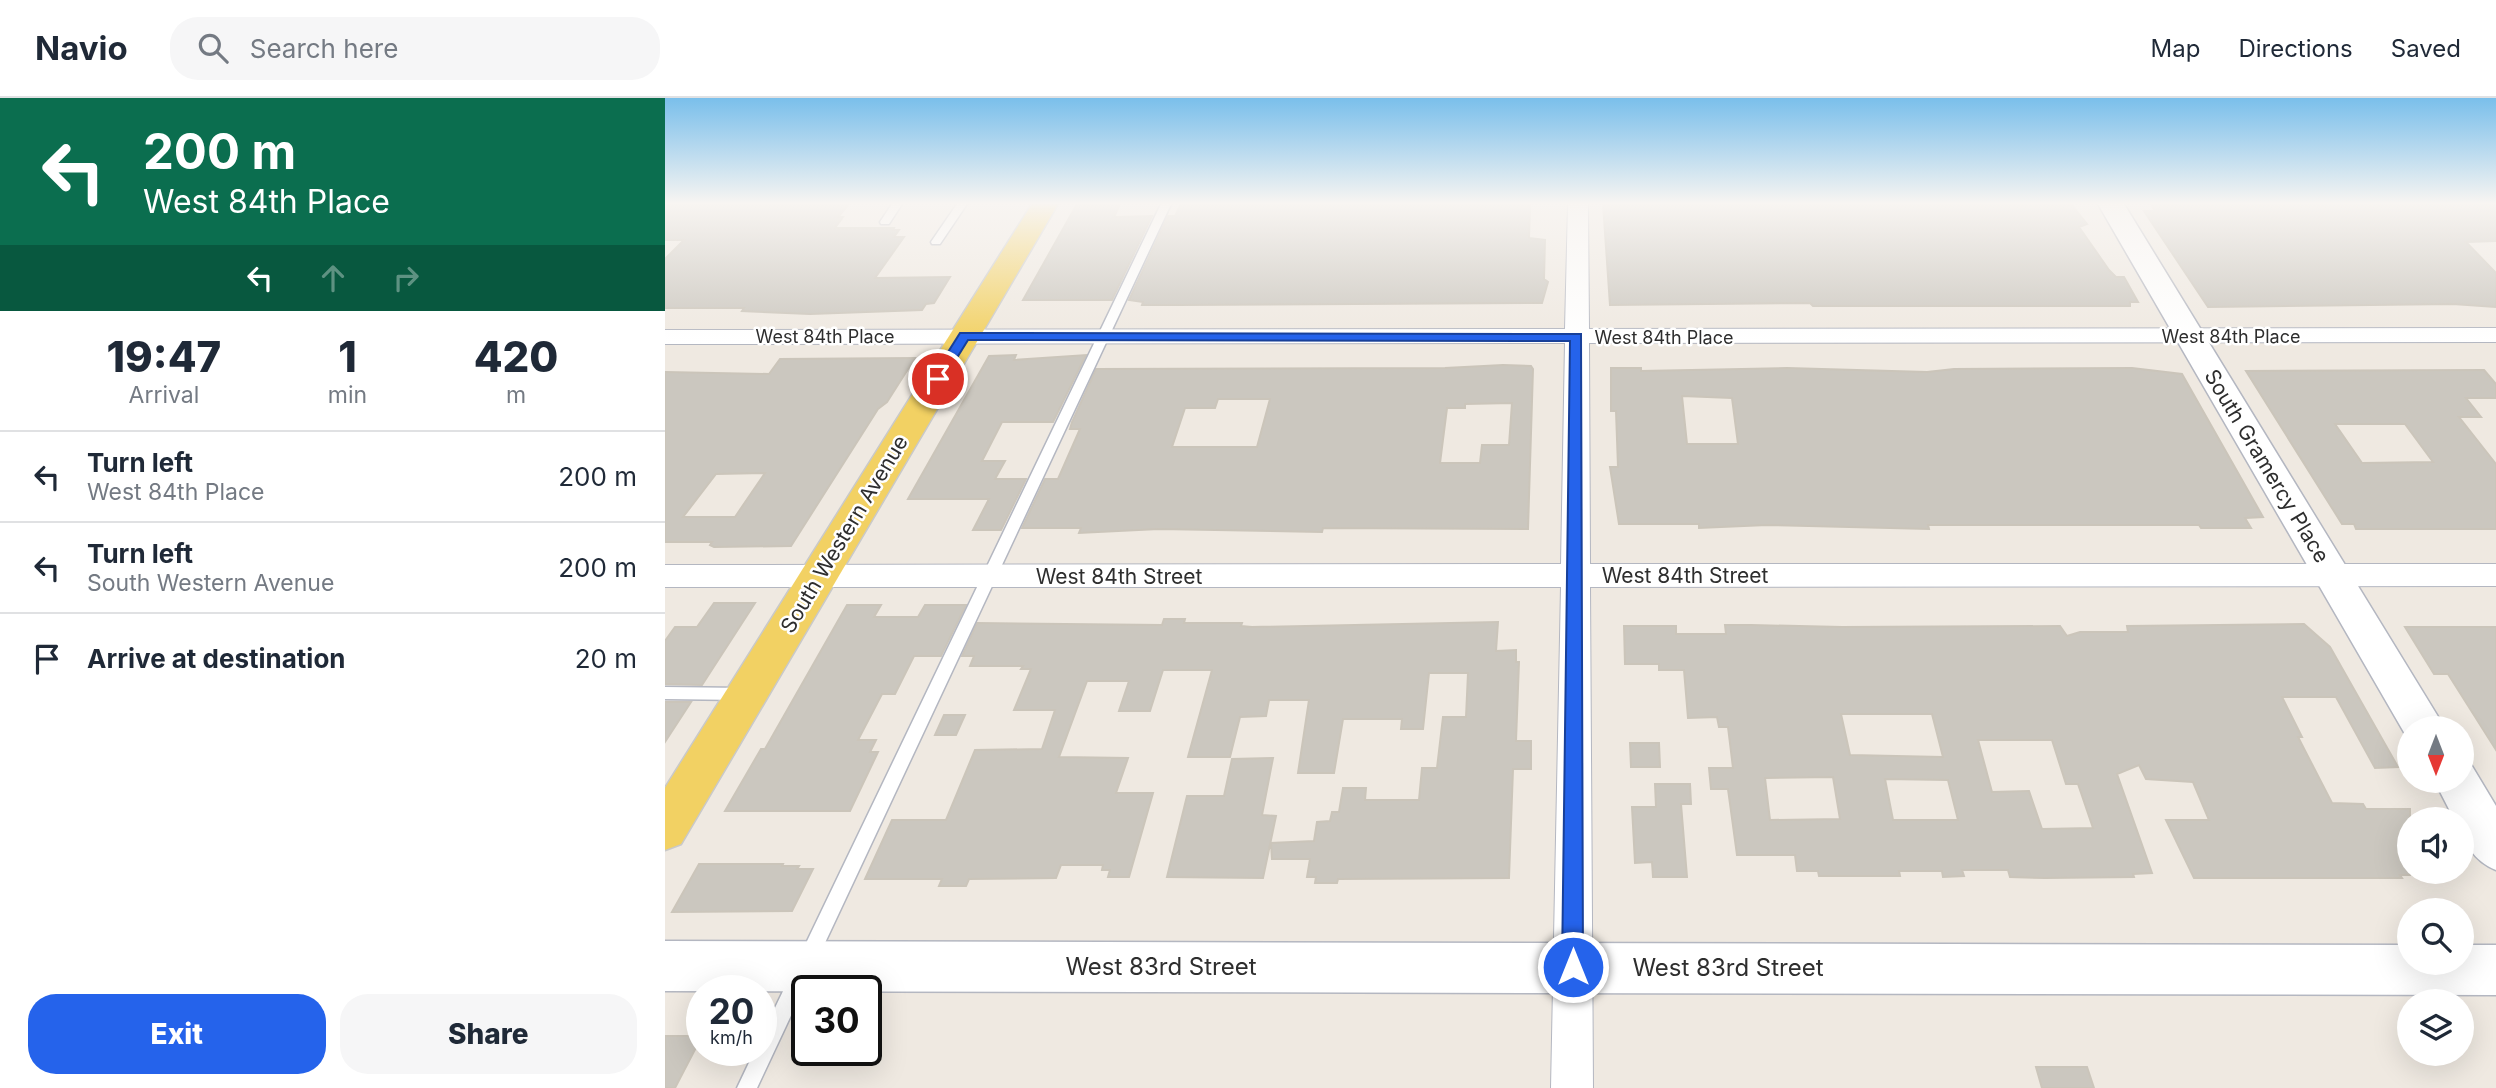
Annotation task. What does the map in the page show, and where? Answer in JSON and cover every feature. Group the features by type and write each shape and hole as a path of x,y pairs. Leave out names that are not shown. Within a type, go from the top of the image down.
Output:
{"main road":[{"name":"South Western Avenue","path":"665,829 1017,250"}],"street":[{"path":"1572,1088 1578,250"},
{"name":"South Gramercy Place","path":"2139,250 2417,716"},
{"name":"West 84th Place","path":"665,337 2496,335"},
{"name":"West 84th Street","path":"665,576 2496,575"},
{"path":"2464,793 2496,848"},
{"name":"West 83rd Street","path":"665,966 2496,970"}],"lane":[{"path":"747,1088 1143,250"},
{"path":"665,693 747,694"}],"building":[{"path":"674,250 895,250 875,278 950,277 934,303 926,304 922,310 810,314 742,311 744,308 665,308 665,259"},
{"path":"1051,250 1136,250 1112,300 1023,300"},
{"path":"1152,250 1545,250 1544,279 1548,282 1542,303 1142,305 1143,302 1129,300"},
{"path":"1606,250 2095,250 2116,277 2124,277 2138,302 2130,302 2130,306 1813,306 1810,303 1610,305"},
{"path":"2170,250 2474,250 2496,273 2496,307 2453,304 2208,307"},
{"path":"1016,355 1014,360 1086,355 1053,422 1002,422 982,461 1005,461 995,479 1026,479 1001,530 973,530 989,499 908,499 989,356"},
{"path":"915,358 887,402 878,409 791,546 714,547 710,545 712,542 665,542 665,372 769,374 780,359","holes":["765,473 735,517 683,517 716,474"]},
{"path":"1503,365 1531,366 1533,369 1528,529 1323,528 1322,532 1159,529 1079,533 1081,528 1022,528 1045,479 1058,479 1080,429 1070,429 1072,422 1096,369 1445,368","holes":["1218,399 1270,399 1257,447 1172,447 1185,408 1215,408","1512,403 1509,445 1482,445 1480,463 1440,463 1447,408 1465,408 1465,404"]},
{"path":"1611,368 1641,368 1641,371 1787,368 1927,372 1954,369 2132,368 2182,374 2263,517 2245,518 2251,528 2201,528 2199,525 1928,525 1929,529 1767,525 1699,528 1699,524 1619,524 1610,467 1618,467 1616,411 1611,411","holes":["1682,396 1732,398 1738,444 1687,444"]},
{"path":"2484,370 2496,384 2496,398 2466,398 2481,417 2459,417 2496,464 2496,529 2356,529 2354,524 2342,524 2246,371","holes":["2335,424 2405,424 2433,462 2362,463"]},
{"path":"714,603 755,603 702,685 665,684 665,641 675,627 697,627"},
{"path":"847,605 881,605 874,617 918,617 925,605 966,605 941,656 914,656 895,694 882,694 858,740 876,740 870,752 878,752 850,811 725,811 761,749 765,749"},
{"path":"1164,619 1185,619 1184,623 1242,623 1241,626 1252,627 1498,622 1496,651 1516,650 1516,662 1519,662 1516,741 1531,741 1531,769 1513,769 1509,878 1338,879 1337,883 1315,883 1316,877 1307,877 1310,859 1272,859 1271,843 1314,841 1317,822 1330,821 1332,812 1339,812 1343,788 1366,788 1365,800 1419,800 1422,768 1437,768 1443,717 1466,717 1468,673 1429,673 1423,729 1401,729 1402,719 1343,719 1334,773 1298,773 1309,700 1269,700 1266,716 1240,717 1230,757 1188,757 1212,670 1163,670 1150,711 1119,711 1129,681 1087,681 1059,757 1128,758 1116,793 1153,793 1129,877 1108,877 1110,870 1102,870 1103,865 1061,865 1056,878 969,879 966,886 939,886 942,879 865,879 892,820 946,820 975,750 1042,749 1055,710 1014,710 1031,669 1021,669 1023,666 970,666 974,656 962,656 977,623 1162,625"},
{"path":"2304,624 2330,647 2397,767 2375,768 2336,697 2282,697 2302,737 2298,737 2332,803 2363,804 2366,809 2397,809 2397,878 2194,878 2166,820 2209,820 2193,782 2146,779 2139,765 2117,774 2152,873 2133,874 2134,877 2045,878 2010,877 2008,870 1962,870 1964,876 1943,877 1942,871 1899,871 1900,876 1819,876 1818,871 1797,871 1795,855 1737,855 1728,789 1711,789 1709,768 1733,768 1728,727 1719,727 1717,717 1688,718 1684,670 1659,670 1659,664 1625,664 1624,626 1676,626 1676,634 1726,634 1725,625 2060,626 2067,636 2080,632 2128,632 2127,626","holes":["1841,714 1932,714 1943,757 1850,755","1978,740 2052,740 2066,784 2078,784 2093,828 2042,829 2029,791 1992,792","1833,777 1840,819 1770,820 1765,778","1885,779 1948,780 1958,820 1893,820"]},
{"path":"2405,627 2496,627 2496,750 2448,674 2434,674"},
{"path":"665,702 691,702 665,742"},
{"path":"944,715 965,715 956,735 935,735"},
{"path":"1630,743 1659,743 1660,767 1631,767"},
{"path":"1273,758 1262,815 1276,816 1263,878 1167,877 1187,796 1224,796 1232,759"},
{"path":"1655,784 1690,784 1691,804 1681,804 1687,877 1653,877 1652,862 1635,863 1632,807 1656,807"},
{"path":"699,864 783,864 782,866 799,866 797,869 813,869 792,911 672,912"},
{"path":"665,1036 686,1036 686,1066 675,1088 665,1088"},
{"path":"2036,1067 2087,1067 2094,1088 2042,1088"}],"route":[{"path":"938,379 964,336 1577,337 1573,967"}]}
